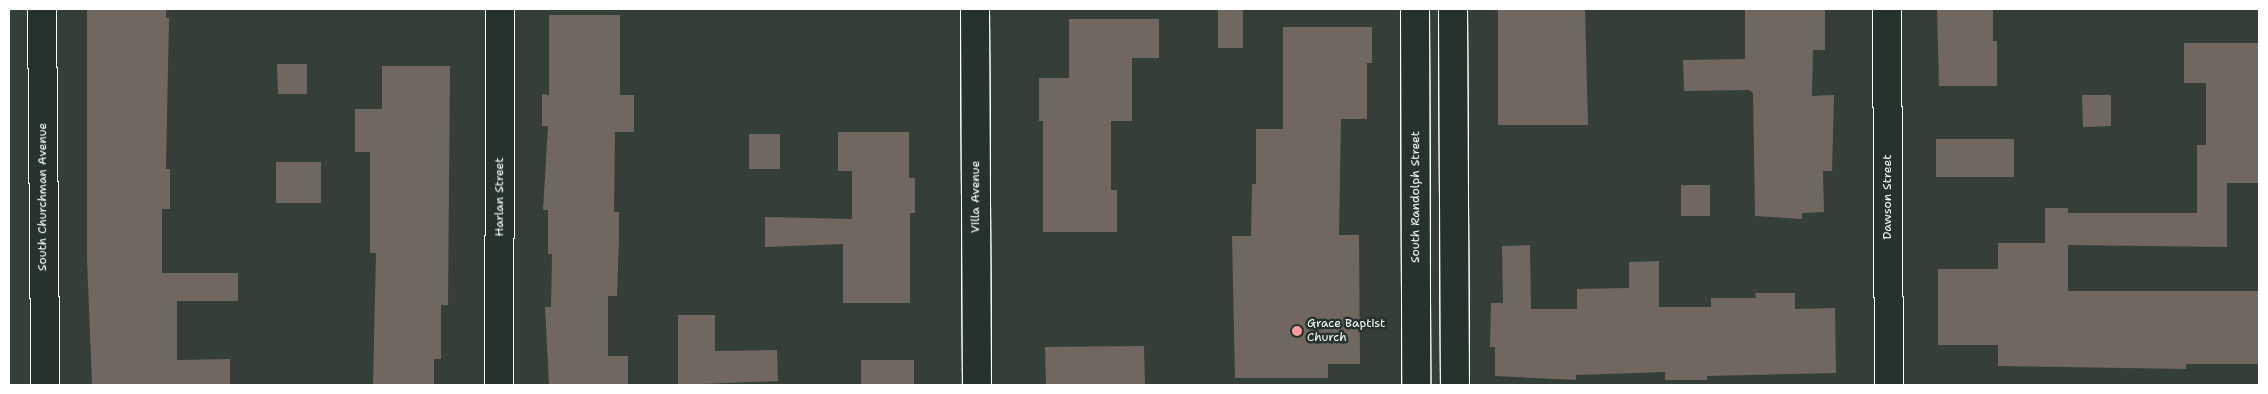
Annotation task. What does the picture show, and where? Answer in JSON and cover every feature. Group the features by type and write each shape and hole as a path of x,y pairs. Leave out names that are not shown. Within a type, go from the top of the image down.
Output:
{"street":[{"name":"South Churchman Avenue","path":"42,9 44,385"},
{"name":"Harlan Street","path":"499,385 500,9"},
{"name":"Villa Avenue","path":"975,9 977,385"},
{"name":"South Randolph Street","path":"1415,9 1416,385"},
{"path":"1453,9 1454,385"},
{"name":"Dawson Street","path":"1887,9 1889,385"}],"building":[{"path":"87,9 166,9 166,18 169,18 166,169 170,169 170,209 162,209 162,273 238,273 238,301 177,301 177,360 230,359 230,385 92,385 87,258"},
{"path":"1218,9 1243,9 1243,48 1218,48"},
{"path":"1498,9 1585,9 1588,125 1498,125"},
{"path":"1745,9 1825,9 1825,50 1813,50 1812,96 1834,95 1832,171 1823,171 1824,212 1802,213 1802,219 1755,216 1753,93 1749,90 1684,91 1683,60 1745,59"},
{"path":"1937,9 1993,9 1993,41 1997,41 1997,86 1939,86"},
{"path":"549,15 620,15 620,95 634,95 634,132 615,132 614,212 619,212 619,239 617,296 608,296 608,356 628,356 628,385 549,385 545,307 551,307 552,254 548,254 548,210 543,210 548,126 542,126 542,94 549,95"},
{"path":"1069,19 1159,19 1159,58 1132,58 1132,121 1111,121 1111,190 1117,190 1117,232 1043,232 1043,121 1039,121 1039,78 1069,78"},
{"path":"1283,27 1372,27 1372,63 1367,63 1367,119 1341,119 1339,235 1359,235 1360,364 1328,364 1328,378 1235,378 1232,236 1251,236 1252,184 1256,184 1256,129 1283,129"},
{"path":"2184,43 2259,43 2259,183 2227,183 2227,247 2068,245 2068,291 2259,291 2259,364 2186,364 2186,369 1998,366 1998,345 1938,345 1938,269 1998,269 1998,243 2045,243 2045,208 2068,208 2068,213 2197,213 2197,145 2206,145 2206,83 2184,83"},
{"path":"277,64 307,64 307,94 278,94"},
{"path":"382,66 450,66 448,305 441,305 441,359 434,359 434,385 373,385 376,253 370,253 370,152 355,152 355,109 382,109"},
{"path":"2082,95 2111,95 2111,126 2083,127"},
{"path":"838,132 909,132 909,178 915,178 915,213 910,213 910,303 843,303 843,244 765,247 765,217 852,219 852,171 838,171"},
{"path":"749,134 780,134 780,169 749,169"},
{"path":"1936,139 2014,139 2014,177 1936,177"},
{"path":"276,162 321,162 321,203 276,203"},
{"path":"1681,185 1710,185 1710,216 1681,216"},
{"path":"1530,245 1531,309 1577,309 1577,289 1629,288 1629,262 1659,261 1659,307 1711,307 1711,298 1756,298 1755,293 1795,293 1795,309 1835,308 1836,373 1707,376 1707,380 1665,380 1665,372 1576,375 1576,380 1495,376 1495,347 1490,347 1491,303 1503,303 1502,246"},
{"path":"678,315 715,315 715,351 777,350 778,381 678,385"},
{"path":"1144,346 1145,384 1046,385 1045,347"},
{"path":"861,360 914,360 914,385 861,385"}],"place":[{"name":"Grace Baptist Church","path":"1297,331"}]}
